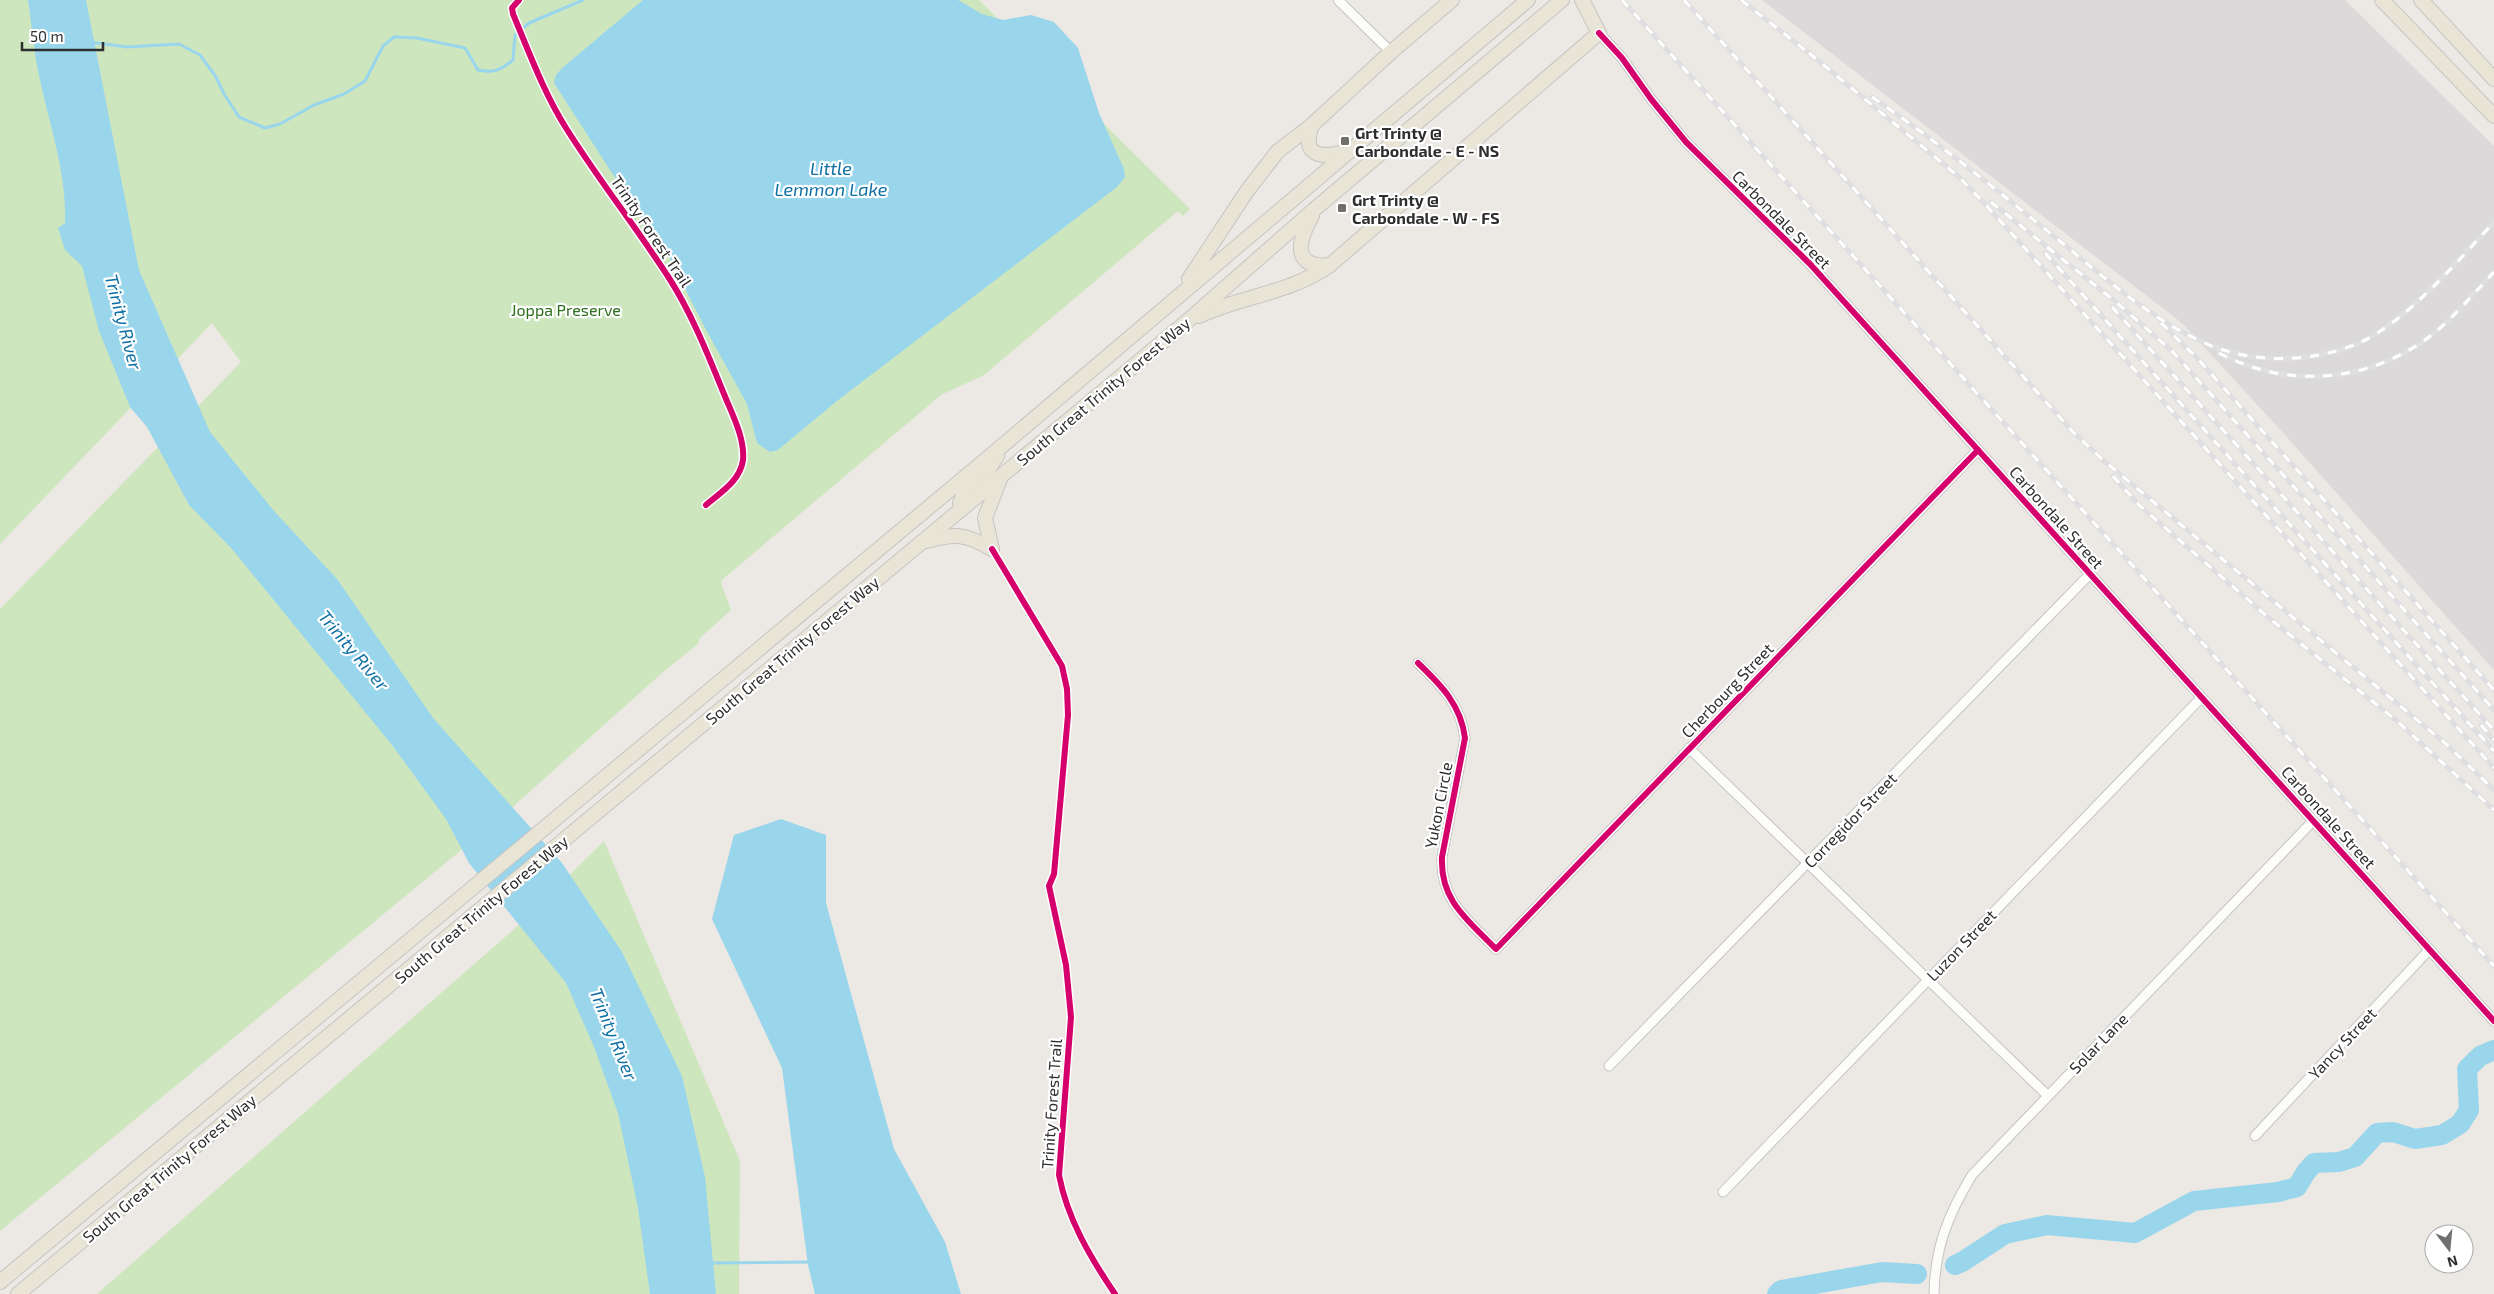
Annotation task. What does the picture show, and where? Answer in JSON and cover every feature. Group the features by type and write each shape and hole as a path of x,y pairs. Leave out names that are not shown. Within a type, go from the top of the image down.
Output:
{"main road":[{"path":"1179,294 1260,172 1278,151 1312,126 1391,52 1452,0"},
{"name":"South Great Trinity Forest Way","path":"0,1282 1008,441 1347,151 1528,0"},
{"name":"South Great Trinity Forest Way","path":"18,1294 1184,324 1316,208 1562,0"},
{"path":"1184,324 1236,301 1302,282 1330,265 1599,33 1582,0"},
{"path":"2421,0 2494,79"},
{"path":"2388,2 2494,116"},
{"path":"1312,126 1308,136 1310,146 1315,154 1322,157 1347,151"},
{"path":"1316,208 1304,230 1300,249 1303,257 1309,263 1318,266 1330,265"},
{"path":"962,509 960,503 965,492 985,474 1008,441"},
{"path":"921,542 947,535 962,535 992,550 985,518 1002,476"}],"street":[{"path":"1338,0 1391,52"},
{"name":"Carbondale Street","path":"1599,33 1622,58 1651,99 1686,142 1810,264 2494,1021"},
{"name":"Cherbourg Street","path":"1496,949 1978,450"},
{"name":"Corregidor Street","path":"1609,1066 2090,574"},
{"name":"Yukon Circle","path":"1418,663 1456,704 1463,722 1465,738 1442,857 1441,873 1445,890 1456,908 1496,949"},
{"name":"Luzon Street","path":"1722,1192 2201,698"},
{"path":"1689,748 1929,978 2047,1095"},
{"name":"Solar Lane","path":"1934,1294 1934,1273 1940,1242 1952,1208 1972,1175 2047,1095 2314,821"},
{"name":"Yancy Street","path":"2254,1136 2429,950"}],"shaded area":[{"path":"1762,0 2345,0 2494,146 2494,670 2286,436 2182,323"}],"green space":[{"name":"Joppa Preserve","path":"0,0 979,0 1190,209 1183,216 1178,211 984,375 941,395 723,579 721,583 731,610 700,638 698,644 662,673 506,813 0,1231 0,609 241,362 212,323 0,544"},
{"path":"604,841 740,1161 739,1294 97,1294 521,923"}],"water":[{"name":"Trinity River","path":"28,0 86,0 139,270 210,432 274,511 337,579 433,718 562,863 622,952 682,1076 705,1177 716,1294 650,1294 638,1208 618,1113 594,1047 566,983 469,863 446,819 392,745 232,549 189,505 147,427 130,407 99,331 82,266 65,250 58,228 65,223 61,169 38,70"},
{"name":"Little Lemmon Lake","path":"643,0 958,0 982,14 1003,20 1031,15 1054,22 1078,48 1099,113 1124,169 1125,177 1117,187 837,401 778,450 770,452 757,443 747,404 704,326 666,251 610,170 554,83 556,75 562,68"},
{"path":"781,819 826,835 826,903 894,1149 945,1242 961,1294 815,1294 808,1265 782,1068 712,919 734,835"}],"waterway":[{"path":"90,42 127,47 179,44 200,55 216,77 224,94 239,117 265,128 280,124 314,105 344,94 365,81 383,46 394,37 417,38 465,48 478,70 492,71 504,67 513,60 515,35 529,23 583,0"},
{"path":"1955,1265 2005,1234 2047,1225 2135,1233 2194,1201 2278,1192 2297,1187 2314,1163 2339,1162 2355,1157 2377,1133 2393,1132 2415,1139 2442,1135 2460,1124 2469,1110 2467,1069 2480,1056 2494,1050"},
{"path":"710,1263 811,1262"},
{"path":"1777,1294 1781,1290 1882,1272 1917,1274"}],"railway":[{"path":"1622,0 2494,966"},
{"path":"1684,0 2073,432 2104,461 2446,744 2494,790"},
{"path":"1741,0 1814,57"},
{"path":"1809,53 1958,176 1984,203 2494,768"},
{"path":"1872,97 1968,168 2113,285 2149,311 2167,323 2207,344 2225,351 2244,355 2263,358 2303,357 2341,350 2359,343 2395,321 2413,306 2448,272 2494,222"},
{"path":"1991,202 2116,302 2172,351 2494,710"},
{"path":"2045,253 2494,751"},
{"path":"2219,353 2245,365 2299,376 2326,376 2353,372 2380,364 2405,352 2429,337 2455,314 2494,272"},
{"path":"2112,307 2492,728"},
{"path":"2161,323 2197,358 2494,690"},
{"path":"2113,476 2139,505 2269,618 2397,721 2494,810"},
{"path":"2481,725 2494,740"}],"cycle path":[{"name":"Trinity Forest Trail","path":"519,0 512,8 513,14 551,101 578,147 669,278 699,335 737,426 743,452 741,467 729,486 706,505"},
{"path":"1599,33 1622,58 1651,99 1686,142 1810,264 2494,1021"},
{"path":"1418,663 1449,696 1459,715 1465,738 1442,857 1446,886 1458,909 1496,949 1978,450"},
{"name":"Trinity Forest Trail","path":"992,549 1062,666 1067,689 1068,715 1054,874 1049,886 1066,965 1071,1017 1059,1175 1068,1207 1081,1237 1115,1294"}],"place":[{"name":"Grt Trinty @ Carbondale - E - NS","path":"1345,141"},
{"name":"Grt Trinty @ Carbondale - W - FS","path":"1342,208"}]}
